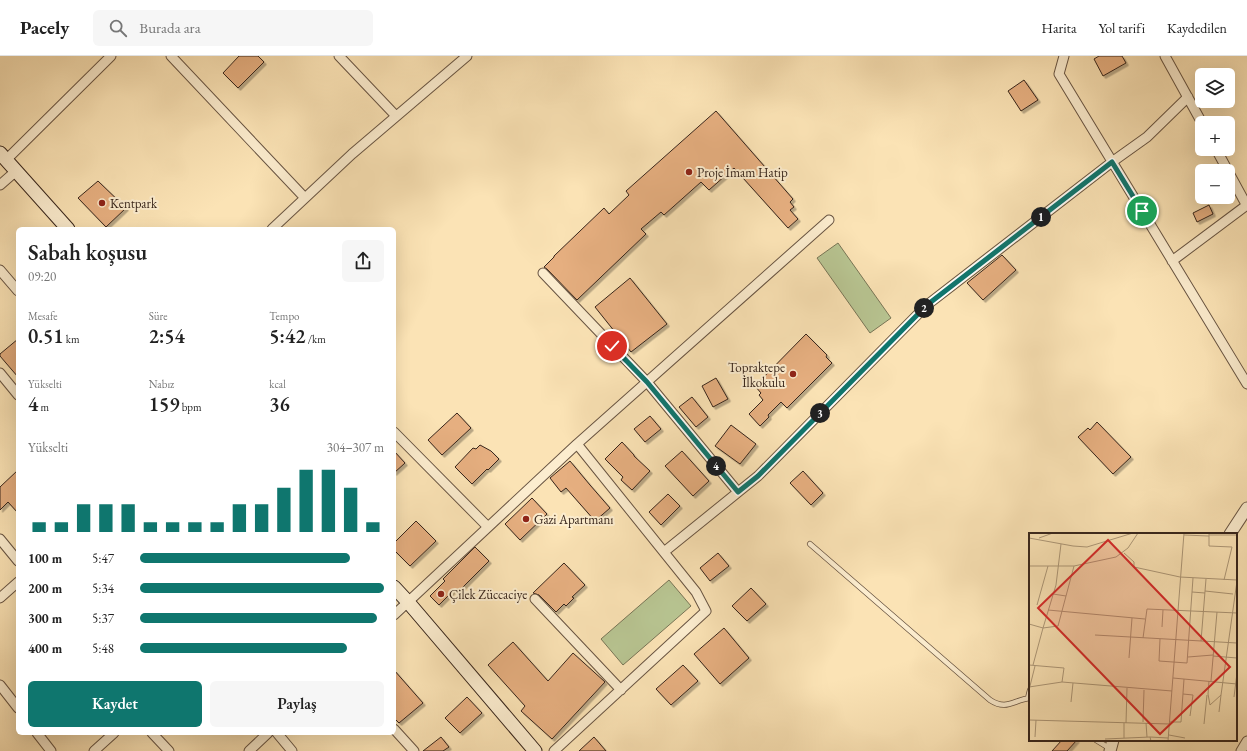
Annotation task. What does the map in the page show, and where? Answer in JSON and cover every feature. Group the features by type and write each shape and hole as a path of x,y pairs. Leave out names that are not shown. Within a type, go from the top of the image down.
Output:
{"main road":[{"path":"3,156 66,227"},
{"path":"396,589 535,751"}],"street":[{"path":"3,156 111,56"},
{"path":"171,56 305,198"},
{"path":"339,56 396,116"},
{"path":"274,227 352,154 467,56"},
{"path":"1064,56 1059,74 1247,384"},
{"path":"1165,56 1198,116"},
{"path":"664,552 758,476 927,305 1112,162 1147,137 1188,97"},
{"path":"1172,261 1247,206 1220,156"},
{"path":"0,185 16,171"},
{"path":"396,613 577,444 829,220"},
{"path":"0,270 16,289"},
{"path":"543,273 647,382 738,492"},
{"path":"0,373 16,393"},
{"path":"396,434 488,527"},
{"path":"554,751 706,611 696,592 577,444"},
{"path":"1231,533 1247,508"},
{"path":"0,539 16,559"},
{"path":"0,598 16,585"},
{"path":"535,599 620,690"},
{"path":"0,685 16,705"},
{"path":"396,731 414,751"},
{"path":"39,735 51,751"},
{"path":"94,751 112,735"},
{"path":"154,735 169,751"},
{"path":"249,751 266,735"},
{"path":"279,735 292,751"},
{"path":"1241,751 1247,741"}],"lane":[{"path":"810,544 990,700 999,705 1011,705 1016,701 1029,698"},
{"path":"1098,741 1112,747"}],"green space":[{"path":"838,243 891,318 870,333 817,258"},
{"path":"669,580 691,606 623,665 601,639"}],"building":[{"path":"239,56 258,56 264,62 238,88 223,73"},
{"path":"1099,56 1122,56 1126,63 1103,76 1094,59"},
{"path":"1024,80 1038,100 1021,111 1008,91"},
{"path":"716,111 793,199 790,202 794,207 790,210 798,219 788,228 734,168 709,190 701,182 664,215 661,212 641,229 646,234 577,300 544,267 604,208 609,214 629,195 626,191"},
{"name":"Kentpark","path":"98,181 126,208 106,227 78,198"},
{"path":"1209,205 1213,214 1197,222 1193,213"},
{"path":"1002,255 1016,270 983,300 967,283"},
{"path":"630,278 667,324 631,352 595,307"},
{"name":"Topraktepe İlkokulu","path":"806,334 827,355 826,357 832,363 787,408 781,402 768,415 769,417 760,426 749,414 763,400 759,395 761,393 755,386"},
{"path":"16,341 16,375 0,356 0,354"},
{"path":"716,378 728,399 713,407 702,386"},
{"path":"692,397 708,417 696,427 679,407"},
{"path":"457,413 471,428 442,455 428,440"},
{"path":"650,416 661,429 645,442 634,429"},
{"path":"1097,422 1131,457 1113,474 1078,437 1088,428 1090,430"},
{"path":"731,425 756,444 740,464 715,446"},
{"path":"622,442 650,471 632,490 621,480 623,477 605,459"},
{"path":"480,445 491,451 499,459 472,484 455,467 473,448 476,449"},
{"path":"682,451 709,481 693,496 665,466"},
{"path":"396,453 405,463 396,471"},
{"path":"570,461 610,508 595,521 566,488 561,492 550,478"},
{"path":"803,471 823,493 811,505 790,483"},
{"path":"16,472 16,511 8,502 0,510 0,487"},
{"path":"668,494 680,506 661,525 649,512"},
{"name":"Gazi Apartmanı","path":"532,498 547,514 520,540 505,524"},
{"path":"416,521 436,541 410,566 396,552 396,541"},
{"path":"475,547 489,561 457,593 454,590 439,605 430,596 445,581 443,579"},
{"path":"718,553 729,566 710,581 700,568"},
{"path":"564,563 585,585 572,597 574,598 566,606 564,604 556,612 539,595 533,593"},
{"path":"751,588 766,604 747,621 732,606"},
{"path":"724,628 749,658 720,684 694,654"},
{"path":"513,642 548,681 573,653 605,682 552,739 521,711 525,706 488,665"},
{"path":"683,665 698,681 671,705 656,689"},
{"path":"396,672 423,703 399,723 396,720"},
{"path":"467,697 482,713 460,733 445,718"},
{"path":"441,737 449,747 443,751 423,751"},
{"path":"594,737 606,751 579,751"},
{"path":"1061,741 1076,741 1067,751 1052,751"}],"place":[{"name":"Proje İmam Hatip","path":"689,172"},
{"name":"Kentpark","path":"102,203"},
{"name":"Topraktepe İlkokulu","path":"793,374"},
{"name":"Gazi Apartmanı","path":"526,519"},
{"name":"Çilek Züccaciye","path":"441,594"}],"route":[{"path":"612,346 647,382 738,492 758,476 927,305 1112,162 1142,211"}]}
